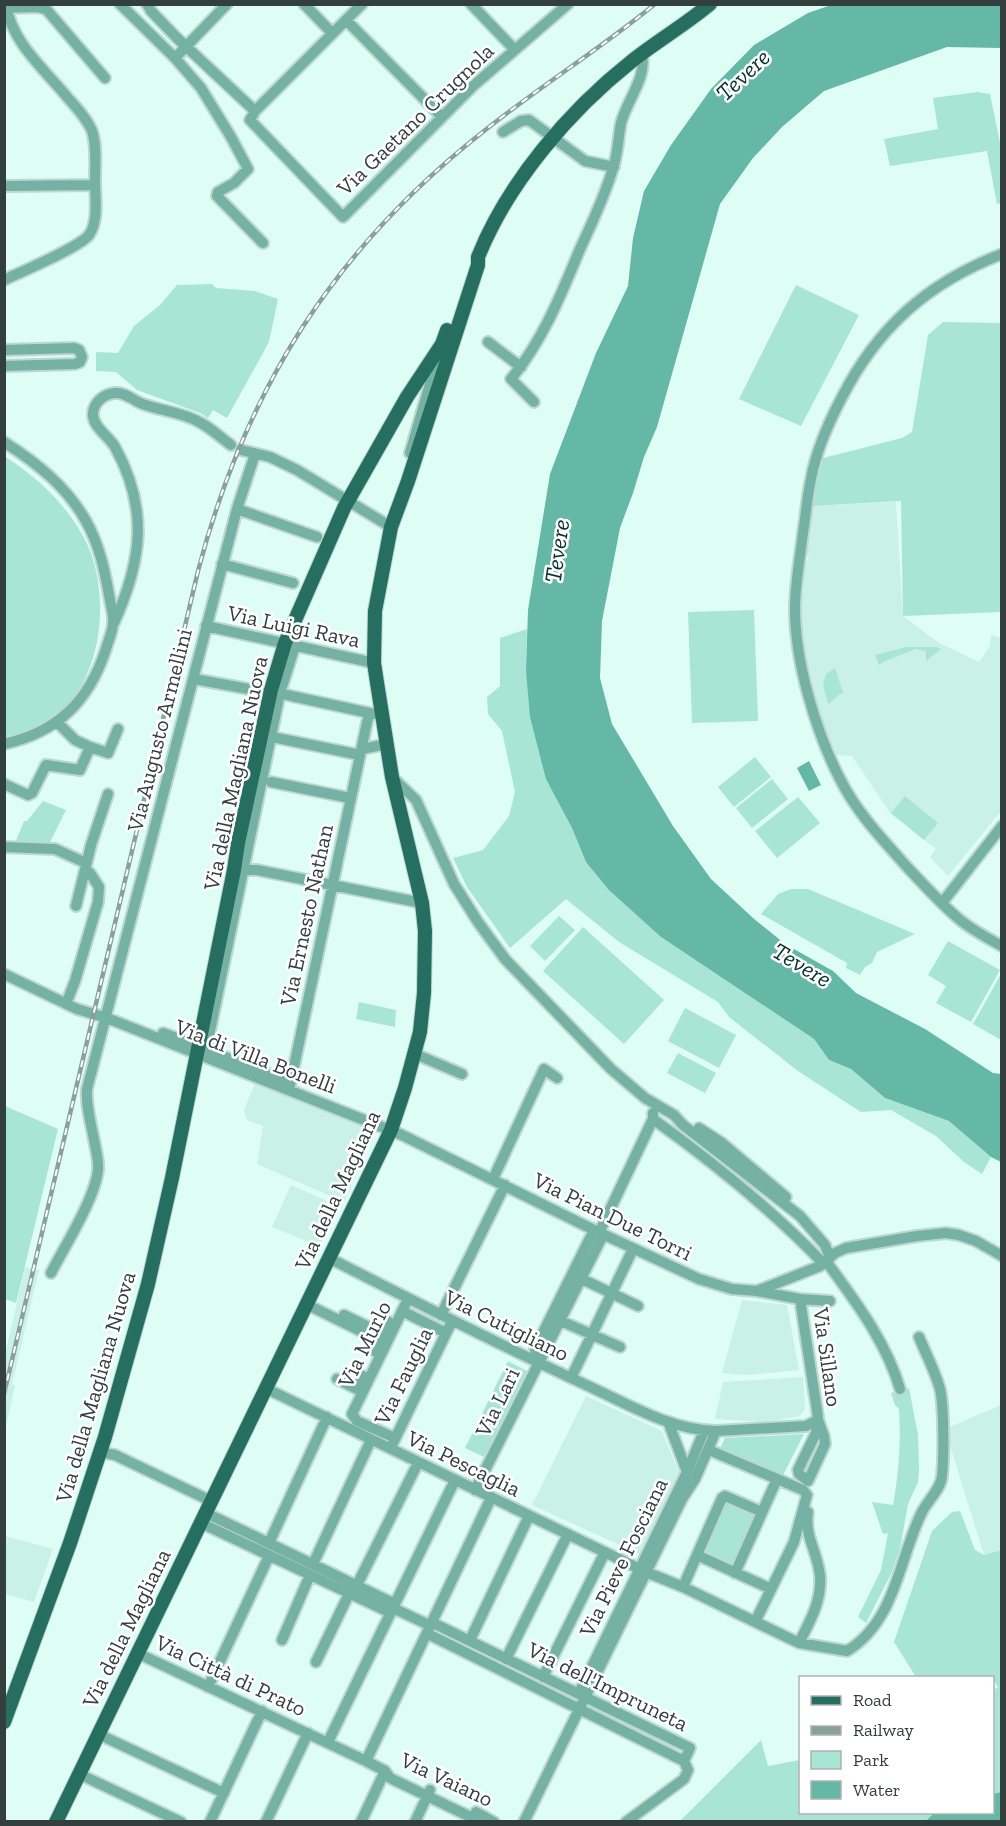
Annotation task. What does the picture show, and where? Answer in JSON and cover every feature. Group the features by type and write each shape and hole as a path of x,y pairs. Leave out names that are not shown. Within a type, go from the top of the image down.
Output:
{"main road":[{"name":"Via della Magliana","path":"56,1821 391,1130 415,1054 424,993 425,931 422,903 392,777 387,744 375,714 376,602 391,527 430,397 478,265 478,257 503,208 553,137 594,93 710,4"},
{"name":"Via della Magliana Nuova","path":"4,1722 52,1594 100,1452 148,1284 240,870 238,845 271,690 328,543 407,398 442,344 473,263 478,257"}],"street":[{"path":"120,4 175,58 201,88 248,166 234,183 218,192 218,196 263,243"},
{"path":"147,4 151,11 255,111 358,6"},
{"path":"175,58 227,4"},
{"path":"304,4 333,33"},
{"path":"471,4 514,50"},
{"name":"Via Gaetano Crugnola","path":"255,111 250,120 343,217 442,117 514,50 568,4"},
{"path":"4,280 59,254 89,235 95,211 94,144 90,127 77,108 18,38 11,25 6,7 46,9 105,78"},
{"path":"346,20 442,117"},
{"path":"534,402 511,379 550,321 614,167 622,123 640,76 642,54"},
{"path":"503,132 527,120 585,161 614,167"},
{"path":"4,186 95,185"},
{"path":"1002,254 967,270 926,295 893,323 862,361 831,418 817,457 811,479 796,590 796,631 809,698 819,732 834,768 865,819 942,903 962,921 1002,946"},
{"path":"488,342 521,367"},
{"name":"Via della Magliana","path":"430,397 442,344"},
{"path":"4,350 74,348 79,350 82,357 80,362 75,364 4,366"},
{"path":"407,398 418,392 430,397"},
{"path":"4,744 36,735 58,723 82,697 95,676 125,599 136,551 138,512 134,491 118,452 94,420 93,413 97,404 109,394 124,394 147,405 194,420 236,447 270,457 290,466 391,527"},
{"path":"4,442 51,477 84,518 102,560 114,623"},
{"name":"Via Augusto Armellini","path":"51,1273 95,1184 99,1165 87,1091 222,564 255,454"},
{"path":"237,509 317,537"},
{"path":"222,564 293,583"},
{"name":"Via Luigi Rava","path":"206,627 374,663"},
{"path":"194,679 258,691"},
{"path":"287,695 375,714"},
{"name":"Via Ernesto Nathan","path":"290,1086 350,798 361,752 375,714"},
{"path":"58,723 75,740 108,753 118,729"},
{"path":"277,738 361,752 387,744"},
{"path":"4,784 28,795 32,793 46,765 80,770 90,747"},
{"path":"392,777 416,800 454,884 490,940 523,978 575,1030 602,1061 654,1104 674,1115 683,1125 800,1216 825,1245 826,1261"},
{"path":"271,782 350,798"},
{"path":"76,906 108,794"},
{"path":"942,903 1002,826"},
{"path":"4,847 56,849 87,869 99,887 98,902 66,1004"},
{"path":"240,870 257,870 422,903"},
{"name":"Via di Villa Bonelli","path":"4,974 66,1004 200,1050 391,1130"},
{"path":"415,1054 462,1074"},
{"path":"493,1179 544,1069 557,1078"},
{"path":"537,1363 535,1349 599,1232 653,1119 654,1104"},
{"path":"653,1119 680,1138 826,1261 845,1284 881,1342 896,1373 900,1389"},
{"name":"Via Pian Due Torri","path":"391,1130 633,1249 710,1283 732,1289 830,1301"},
{"path":"441,1315 505,1185"},
{"name":"Via Lari","path":"476,1490 537,1363 545,1353 582,1279 599,1232"},
{"path":"757,1291 807,1272 846,1248 946,1233 976,1240 1001,1256"},
{"path":"571,1378 633,1249"},
{"name":"Via Cutigliano","path":"329,1258 403,1304 441,1315 537,1363 669,1424 716,1431 806,1426 818,1420"},
{"path":"582,1279 638,1306"},
{"name":"Via Sillano","path":"800,1299 818,1420 816,1433 798,1470 811,1486 807,1528 818,1568 820,1592 818,1604 800,1643"},
{"path":"307,1301 383,1334 403,1304 446,1333"},
{"path":"307,1301 381,1341 357,1389 338,1380"},
{"name":"Via Murlo","path":"392,1443 353,1418 352,1414 403,1304"},
{"name":"Via Fauglia","path":"392,1443 452,1321"},
{"path":"561,1321 620,1347"},
{"name":"Via Pescaglia","path":"265,1388 371,1440 392,1443 418,1462 491,1498 800,1643 847,1651 866,1635 879,1618 896,1587 917,1522 941,1481 940,1389 919,1337"},
{"path":"269,1543 327,1417"},
{"path":"669,1424 691,1476"},
{"path":"691,1476 704,1431"},
{"path":"691,1476 709,1450 716,1431"},
{"path":"282,1640 371,1440"},
{"path":"709,1450 803,1490 807,1499 794,1542 758,1616"},
{"path":"100,1452 115,1455 206,1512"},
{"path":"357,1585 418,1462"},
{"name":"Via Pieve Fosciana","path":"517,1821 582,1695 642,1570 682,1499 691,1476"},
{"path":"735,1573 777,1479"},
{"path":"328,1742 455,1480"},
{"path":"683,1587 725,1496 762,1512"},
{"path":"366,1761 491,1498"},
{"name":"Via dell'Impruneta","path":"206,1512 269,1543 349,1594 393,1608"},
{"name":"Via dell'Impruneta","path":"206,1512 269,1556 357,1585 393,1608 575,1708 684,1761 690,1748 470,1640 431,1628"},
{"path":"470,1640 529,1516"},
{"path":"506,1659 568,1534"},
{"path":"543,1677 605,1552"},
{"path":"697,1555 771,1589"},
{"path":"208,1687 269,1556"},
{"name":"Via Pescaglia","path":"642,1570 655,1581 792,1646 800,1643"},
{"path":"316,1662 349,1594"},
{"name":"Via Città di Prato","path":"137,1653 328,1742"},
{"name":"Via Pieve Fosciana","path":"524,1821 575,1708"},
{"path":"210,1821 262,1711"},
{"path":"266,1821 308,1733"},
{"path":"98,1734 224,1793"},
{"name":"Via Vaiano","path":"328,1742 385,1771 391,1770 481,1821"},
{"path":"626,1821 684,1779 688,1770 684,1761"},
{"path":"361,1821 385,1771"},
{"path":"79,1774 181,1821"},
{"path":"415,1821 429,1793"},
{"name":"Via Vaiano","path":"429,1793 494,1821"}],"shaded area":[{"path":"896,502 903,616 939,643 979,662 990,646 991,635 1001,638 1001,811 948,876 930,857 936,849 890,813 852,756 837,755 820,718 803,642 801,594 804,588 802,586 804,567 809,558 806,553 811,506"},
{"path":"255,1083 376,1131 344,1202 257,1164 263,1126 247,1120 244,1110"},
{"path":"291,1185 341,1207 319,1246 272,1227"},
{"path":"25,1267 39,1270 12,1384 15,1385 5,1431 5,1355"},
{"path":"742,1300 787,1305 799,1370 749,1375 722,1373"},
{"path":"803,1377 805,1409 800,1416 765,1422 715,1419 723,1382"},
{"path":"586,1396 662,1431 679,1473 639,1554 532,1505"},
{"path":"1001,1405 1001,1550 984,1555 945,1429"},
{"path":"4,1536 53,1549 34,1602 5,1594"}],"green space":[{"path":"977,92 990,94 1001,148 1001,203 997,204 987,151 890,166 884,139 938,129 933,98"},
{"path":"212,284 216,288 255,291 278,299 269,342 227,418 213,410 208,418 137,390 116,372 96,371 96,352 118,353 134,326 160,305 177,285"},
{"path":"796,285 859,315 801,426 739,399"},
{"path":"943,322 1001,323 1001,612 903,616 901,501 811,506 823,458 902,438 912,432 928,335"},
{"path":"4,456 49,491 76,524 92,556 98,579 100,603 95,651 76,693 62,710 49,719 27,730 5,737"},
{"path":"754,610 758,721 692,723 688,612"},
{"path":"527,629 526,670 572,828 586,861 661,937 814,1039 829,1060 851,1069 885,1098 949,1121 991,1157 982,1174 964,1162 936,1136 891,1110 861,1112 798,1071 729,1017 718,1002 619,942 566,899 510,948 467,887 453,858 483,850 509,816 515,792 502,731 488,714 487,697 500,686 500,638"},
{"path":"906,647 941,649 926,661 926,651 915,649 879,665 875,655"},
{"path":"835,668 843,693 828,704 823,685 826,674"},
{"path":"755,757 771,777 734,807 718,787"},
{"path":"772,779 788,799 752,828 736,808"},
{"path":"905,796 938,823 924,840 891,813"},
{"path":"798,797 820,823 777,858 755,831"},
{"path":"43,801 66,810 48,846 15,843 24,821 27,821"},
{"path":"791,889 808,889 915,934 877,952 872,963 865,967 860,975 846,968 847,963 761,914 778,894"},
{"path":"559,916 575,930 545,961 530,946"},
{"path":"583,927 664,1000 624,1044 543,971"},
{"path":"948,941 1000,970 971,1022 936,1003 946,986 928,975"},
{"path":"1001,974 1001,1040 973,1024"},
{"path":"359,1002 396,1010 395,1027 356,1019"},
{"path":"685,1008 736,1035 719,1068 668,1041"},
{"path":"678,1053 716,1073 705,1093 667,1073"},
{"path":"5,1106 58,1129 16,1303 5,1299"},
{"path":"508,1361 527,1371 484,1457 465,1448"},
{"path":"909,1388 918,1435 918,1482 908,1504 900,1549 891,1574 866,1623 858,1617 881,1570 888,1533 883,1534 872,1502 893,1505 898,1469 899,1409 891,1393"},
{"path":"804,1434 782,1477 720,1449 725,1438"},
{"path":"724,1500 757,1514 733,1566 700,1552"},
{"path":"960,1511 975,1550 984,1555 1001,1550 1001,1792 994,1794 994,1689 998,1688 994,1676 915,1676 894,1642 932,1531 952,1512"},
{"path":"761,1740 768,1766 799,1760 799,1814 933,1814 926,1822 679,1822"}],"water":[{"name":"Tevere","path":"834,4 1001,5 1001,48 947,47 824,91 782,127 753,158 720,204 657,427 644,457 620,528 602,621 600,678 612,724 673,826 711,879 785,944 833,971 856,993 925,1029 993,1073 1001,1074 1001,1162 991,1157 949,1121 885,1098 851,1069 829,1060 814,1039 661,937 609,890 586,862 572,828 546,779 530,717 526,670 528,610 550,474 596,353 628,286 633,238 644,191 671,145 711,89 754,45 808,13"},
{"path":"809,761 821,785 809,791 797,768"},
{"path":"1001,1792 1001,1821 926,1821 933,1814 994,1814 994,1794"}],"railway":[{"path":"4,1394 198,571 218,504 242,442 270,382 303,326 341,273 383,223 431,176 484,131 655,4"}]}
